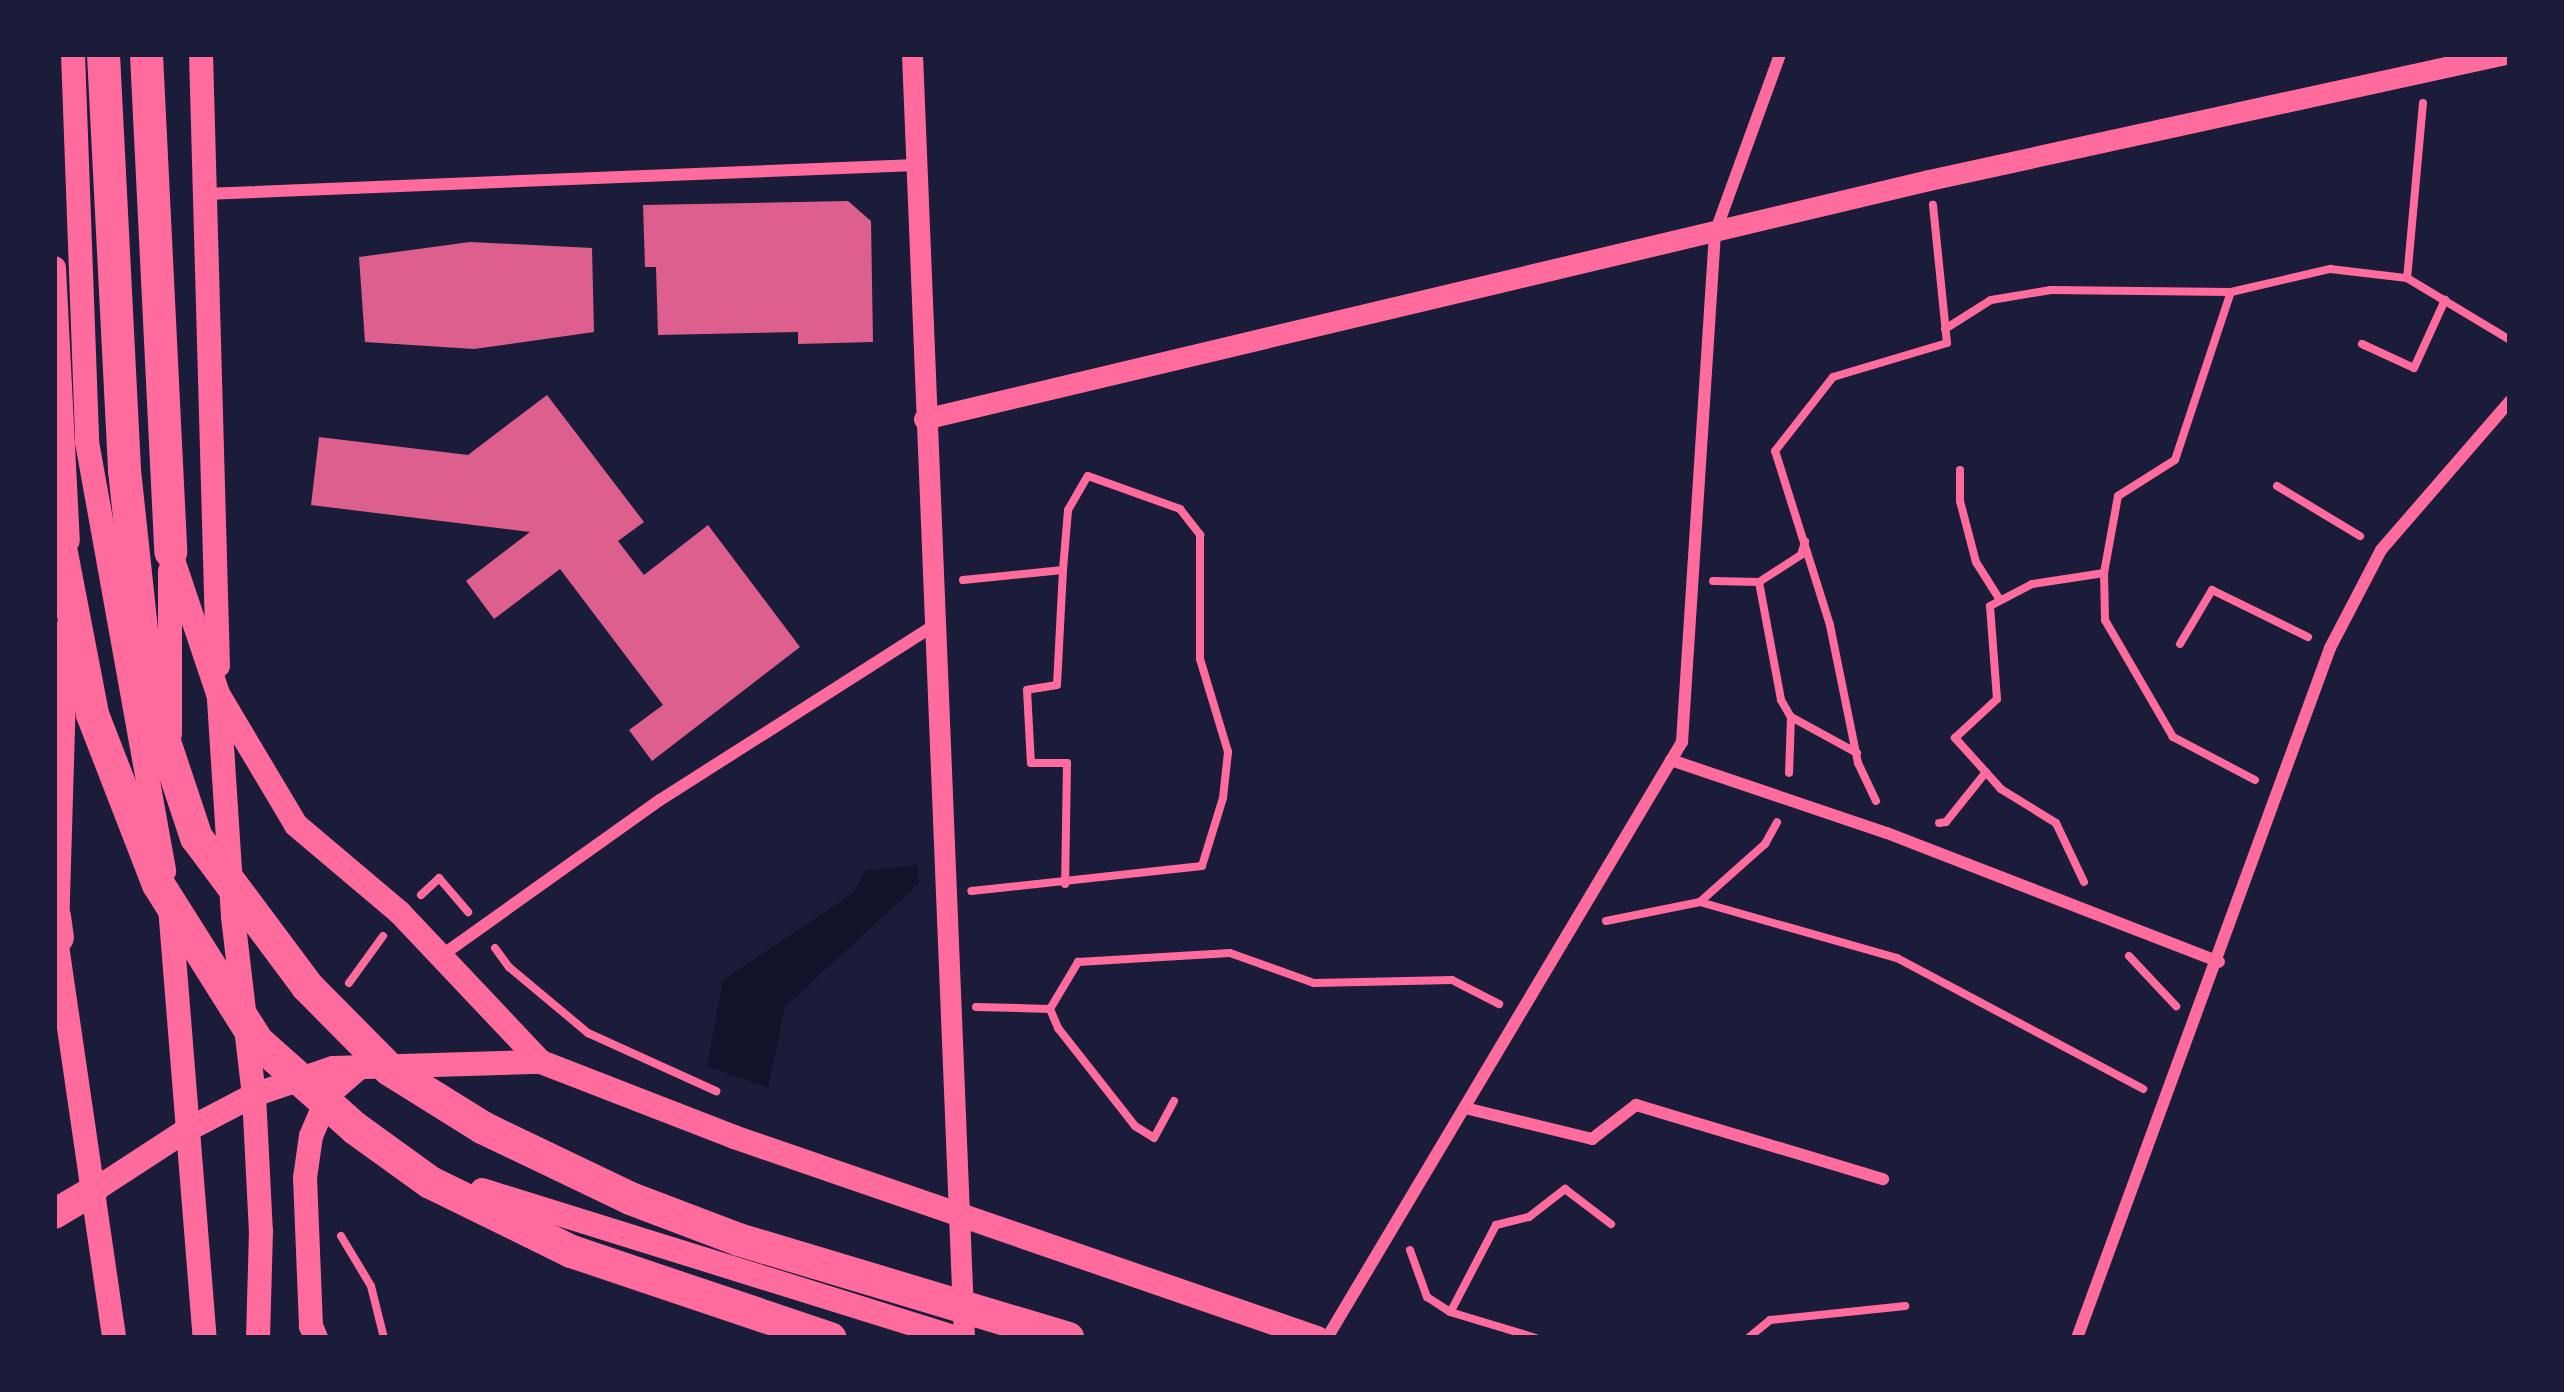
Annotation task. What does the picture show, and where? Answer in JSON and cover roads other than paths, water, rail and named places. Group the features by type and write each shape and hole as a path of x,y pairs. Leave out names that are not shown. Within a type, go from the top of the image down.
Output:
{"highway":[{"path":"103,54 124,470 148,693 196,837 307,986 389,1069 482,1127 630,1198 738,1239 1066,1338"},
{"path":"146,54 170,551"},
{"path":"54,516 64,585 100,736 158,884 257,1041 355,1128 430,1182 571,1250 830,1338"}],"main road":[{"path":"74,54 87,442 170,903"},
{"path":"201,54 218,694 233,917 254,1095 261,1231 259,1338"},
{"path":"54,268 69,519 55,926 114,1338"},
{"path":"170,551 170,903 205,1338"},
{"path":"170,551 218,694 296,825 441,956 541,1062"},
{"path":"54,1214 185,1131 254,1095 333,1068 541,1062 962,1216 1317,1338"},
{"path":"316,1338 311,1326 304,1178 310,1136 329,1094 362,1066"},
{"path":"482,1190 961,1338"}],"street":[{"path":"912,54 924,419 962,1216 961,1338"},
{"path":"924,419 1929,180 2505,54"},
{"path":"1327,1338 1682,742 1715,233 1783,55"},
{"path":"205,194 916,165"},
{"path":"2077,1338 2219,962 2330,648 2381,550 2510,401"},
{"path":"441,956 660,800 935,625"},
{"path":"1671,760 1887,833 2219,962"},
{"path":"1465,1108 1592,1139 1636,1105 1883,1179"}]}
